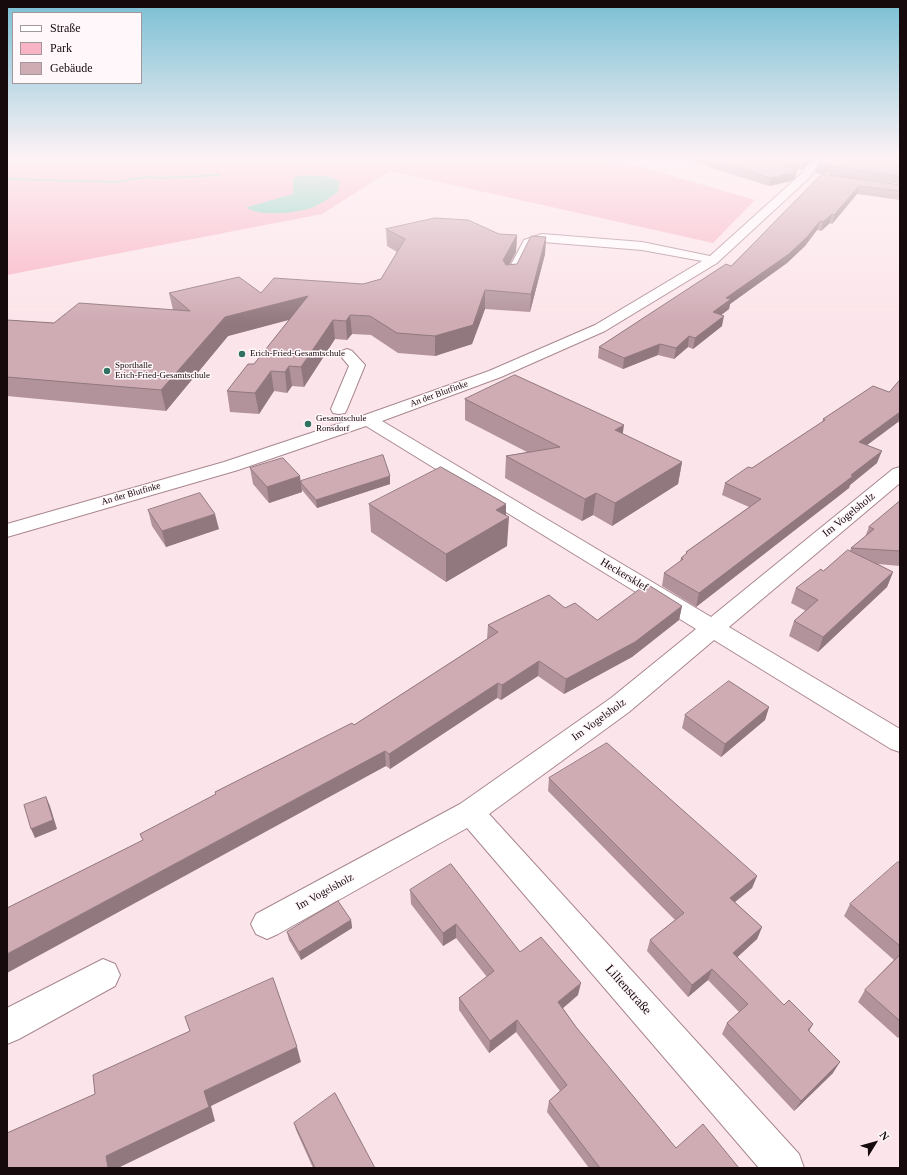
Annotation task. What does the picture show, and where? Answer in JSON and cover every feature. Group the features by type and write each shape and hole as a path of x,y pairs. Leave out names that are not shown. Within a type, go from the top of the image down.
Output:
{"street":[{"name":"An der Blutfinke","path":"7,531 37,521 231,466 368,420 495,374 600,328 713,260 764,214"},
{"path":"510,278 528,243 542,238 642,246 713,260"},
{"path":"339,409 357,365 347,354"},
{"name":"Heckersklef","path":"368,420 900,742"},
{"name":"Im Vogelsholz","path":"267,924 470,812 620,705 711,628 900,473"},
{"name":"Lilienstraße","path":"470,812 785,1168"},
{"path":"7,1027 103,974"}],"green space":[{"path":"7,214 322,214 322,214 7,275"},
{"path":"582,214 741,214 713,243"}],"building":[{"path":"783,214 835,214 832,214 823,222 820,221 807,237 789,254 726,298 731,299 713,312 724,316 695,338 689,336 676,348 660,344 624,358 599,347 726,264 731,266"},
{"path":"435,218 468,220 499,234 517,235 503,260 506,265 517,264 531,236 546,237 531,294 485,290 473,325 435,336 397,333 370,316 350,315 346,321 333,320 301,367 289,366 285,372 271,371 255,393 227,391 248,364 254,364 308,296 225,317 161,390 7,377 7,320 54,323 79,303 190,311 169,293 239,277 261,293 274,278 363,284 381,279 405,239 386,229"},
{"path":"515,375 624,425 615,430 682,462 615,503 596,493 585,499 506,456 560,447 465,399"},
{"path":"900,380 900,412 859,442 882,451 851,475 853,476 699,593 664,573 683,559 681,558 687,553 686,552 761,499 725,483 748,467 752,468 825,420 823,419 873,386 889,392"},
{"path":"383,455 390,476 316,500 301,483 301,481"},
{"path":"283,458 300,476 267,487 250,468"},
{"path":"441,467 506,504 496,510 509,517 446,554 369,504"},
{"path":"200,493 215,514 162,531 148,510"},
{"path":"900,501 900,551 851,548 874,529 869,527"},
{"path":"848,550 893,572 823,637 794,621 818,600 796,588 821,569 823,571"},
{"path":"647,584 682,606 635,642 566,679 539,661 502,685 498,683 389,754 385,751 7,954 7,908 143,840 140,834 216,794 215,792 352,723 354,725 498,632 488,625 549,595 565,608 575,603 597,620"},
{"path":"729,681 769,707 725,744 685,715"},
{"path":"607,743 757,876 730,898 762,927 733,953 784,1005 789,1000 813,1024 808,1030 840,1062 801,1101 727,1023 748,1004 712,969 692,985 650,940 684,913 549,778"},
{"path":"46,797 53,820 31,829 24,805"},
{"path":"898,862 900,863 900,946 850,904"},
{"path":"451,864 520,952 541,937 581,983 558,1002 576,1027 676,1148 703,1124 739,1168 600,1168 549,1101 567,1085 517,1020 490,1041 459,998 494,971 456,924 443,933 410,890"},
{"path":"338,901 351,920 299,952 287,932"},
{"path":"900,955 900,1021 865,990"},
{"path":"273,978 297,1047 204,1091 209,1107 106,1156 108,1168 7,1168 7,1133 95,1094 93,1075 190,1031 185,1017"},
{"path":"335,1093 375,1168 315,1168 294,1123"}],"place":[{"name":"Erich-Fried-Gesamtschule","path":"242,354"},
{"name":"Sporthalle Erich-Fried-Gesamtschule","path":"107,371"},
{"name":"Gesamtschule Ronsdorf","path":"308,424"}]}
